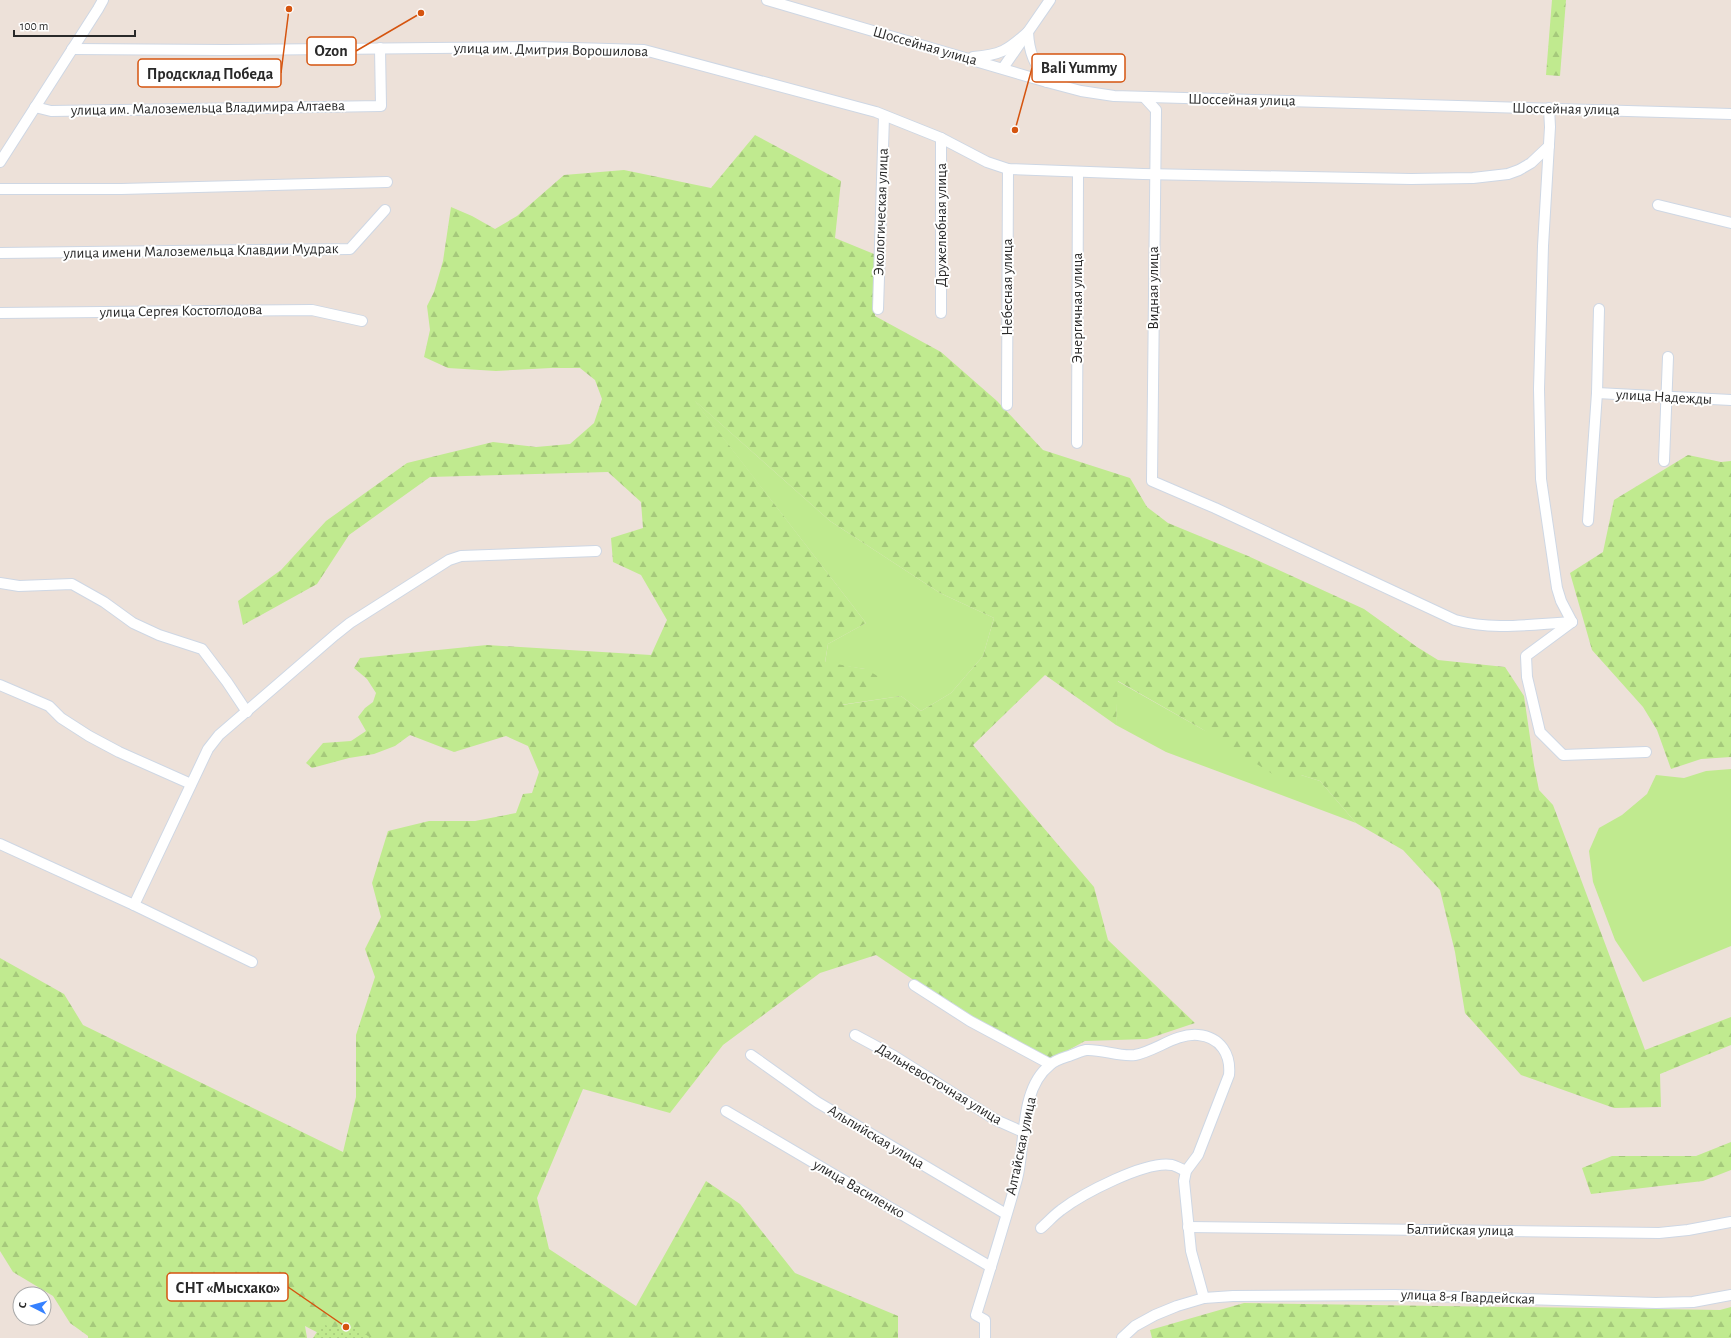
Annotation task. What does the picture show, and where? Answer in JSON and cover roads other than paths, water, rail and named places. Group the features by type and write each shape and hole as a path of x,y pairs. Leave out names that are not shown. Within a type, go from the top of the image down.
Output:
{"street":[{"path":"0,162 103,0"},
{"name":"Шоссейная улица","path":"767,0 1047,82 1081,91 1114,96 1731,114"},
{"path":"1003,68 1050,0"},
{"path":"968,58 993,55 1001,52 1010,47 1028,32"},
{"path":"1028,32 1030,52 1034,62 1047,82"},
{"name":"улица им. Дмитрия Ворошилова","path":"72,49 224,50 538,47 644,50 884,116 941,138 988,162 1008,169 1154,174 1411,179 1473,178 1508,174 1519,170 1531,163 1549,146"},
{"name":"улица им. Малоземельца Владимира Алтаева","path":"35,107 51,111 381,106 380,48"},
{"name":"Видная улица","path":"1145,98 1156,110 1154,174 1152,481 1215,508 1455,620 1472,625 1498,626 1572,622"},
{"path":"1549,108 1550,127 1543,246 1539,390 1541,479 1557,588 1561,601 1572,622 1526,656 1527,677 1540,732 1563,755 1646,752"},
{"name":"Экологическая улица","path":"878,309 884,116"},
{"name":"Дружелюбная улица","path":"941,138 941,313"},
{"name":"Небесная улица","path":"1007,405 1008,169"},
{"name":"Энергичная улица","path":"1077,443 1078,172"},
{"path":"0,189 122,190 387,182"},
{"path":"1658,205 1731,223"},
{"name":"улица имени Малоземельца Клавдии Мудрак","path":"0,253 350,249 385,210"},
{"name":"улица Надежды","path":"1588,521 1597,393 1599,309"},
{"name":"улица Сергея Костоглодова","path":"0,313 312,310 362,321"},
{"path":"1664,460 1668,357"},
{"name":"улица Надежды","path":"1597,393 1666,398 1731,400"},
{"path":"134,905 190,784 208,749 219,735 350,623 449,560 461,556 596,551"},
{"path":"0,583 19,586 72,584 104,602 133,623 159,635 202,649 247,712"},
{"path":"0,685 50,706 61,718 89,736 119,752 190,784"},
{"path":"0,844 134,905 252,962"},
{"path":"914,984 970,1021 1050,1064"},
{"name":"Дальневосточная улица","path":"855,1035 894,1056 996,1120 1023,1132"},
{"name":"Алтайская улица","path":"985,1338 985,1320 976,1316 1018,1170 1023,1132 1034,1085 1040,1075 1050,1064 1061,1058 1086,1050 1135,1055 1186,1036 1198,1035 1210,1038 1220,1045 1227,1054 1230,1064 1229,1075 1198,1155 1186,1171"},
{"name":"Альпийская улица","path":"751,1055 817,1102 1006,1214"},
{"name":"улица Василенко","path":"726,1111 991,1267"},
{"path":"1041,1228 1061,1210 1078,1199 1111,1182 1140,1170 1160,1165 1171,1165 1186,1171 1184,1192 1188,1227 1194,1264 1204,1298"},
{"name":"Балтийская улица","path":"1188,1227 1659,1233 1688,1230 1731,1222"},
{"name":"улица 8-я Гвардейская","path":"1122,1338 1135,1326 1154,1315 1204,1298 1233,1296 1395,1294 1656,1303 1693,1302 1731,1295"}],"place":[{"name":"Продсклад Победа","path":"289,9"},
{"name":"Ozon","path":"421,13"},
{"name":"Bali Yummy","path":"1015,130"},
{"name":"СНТ «Мысхако»","path":"346,1327"}]}
